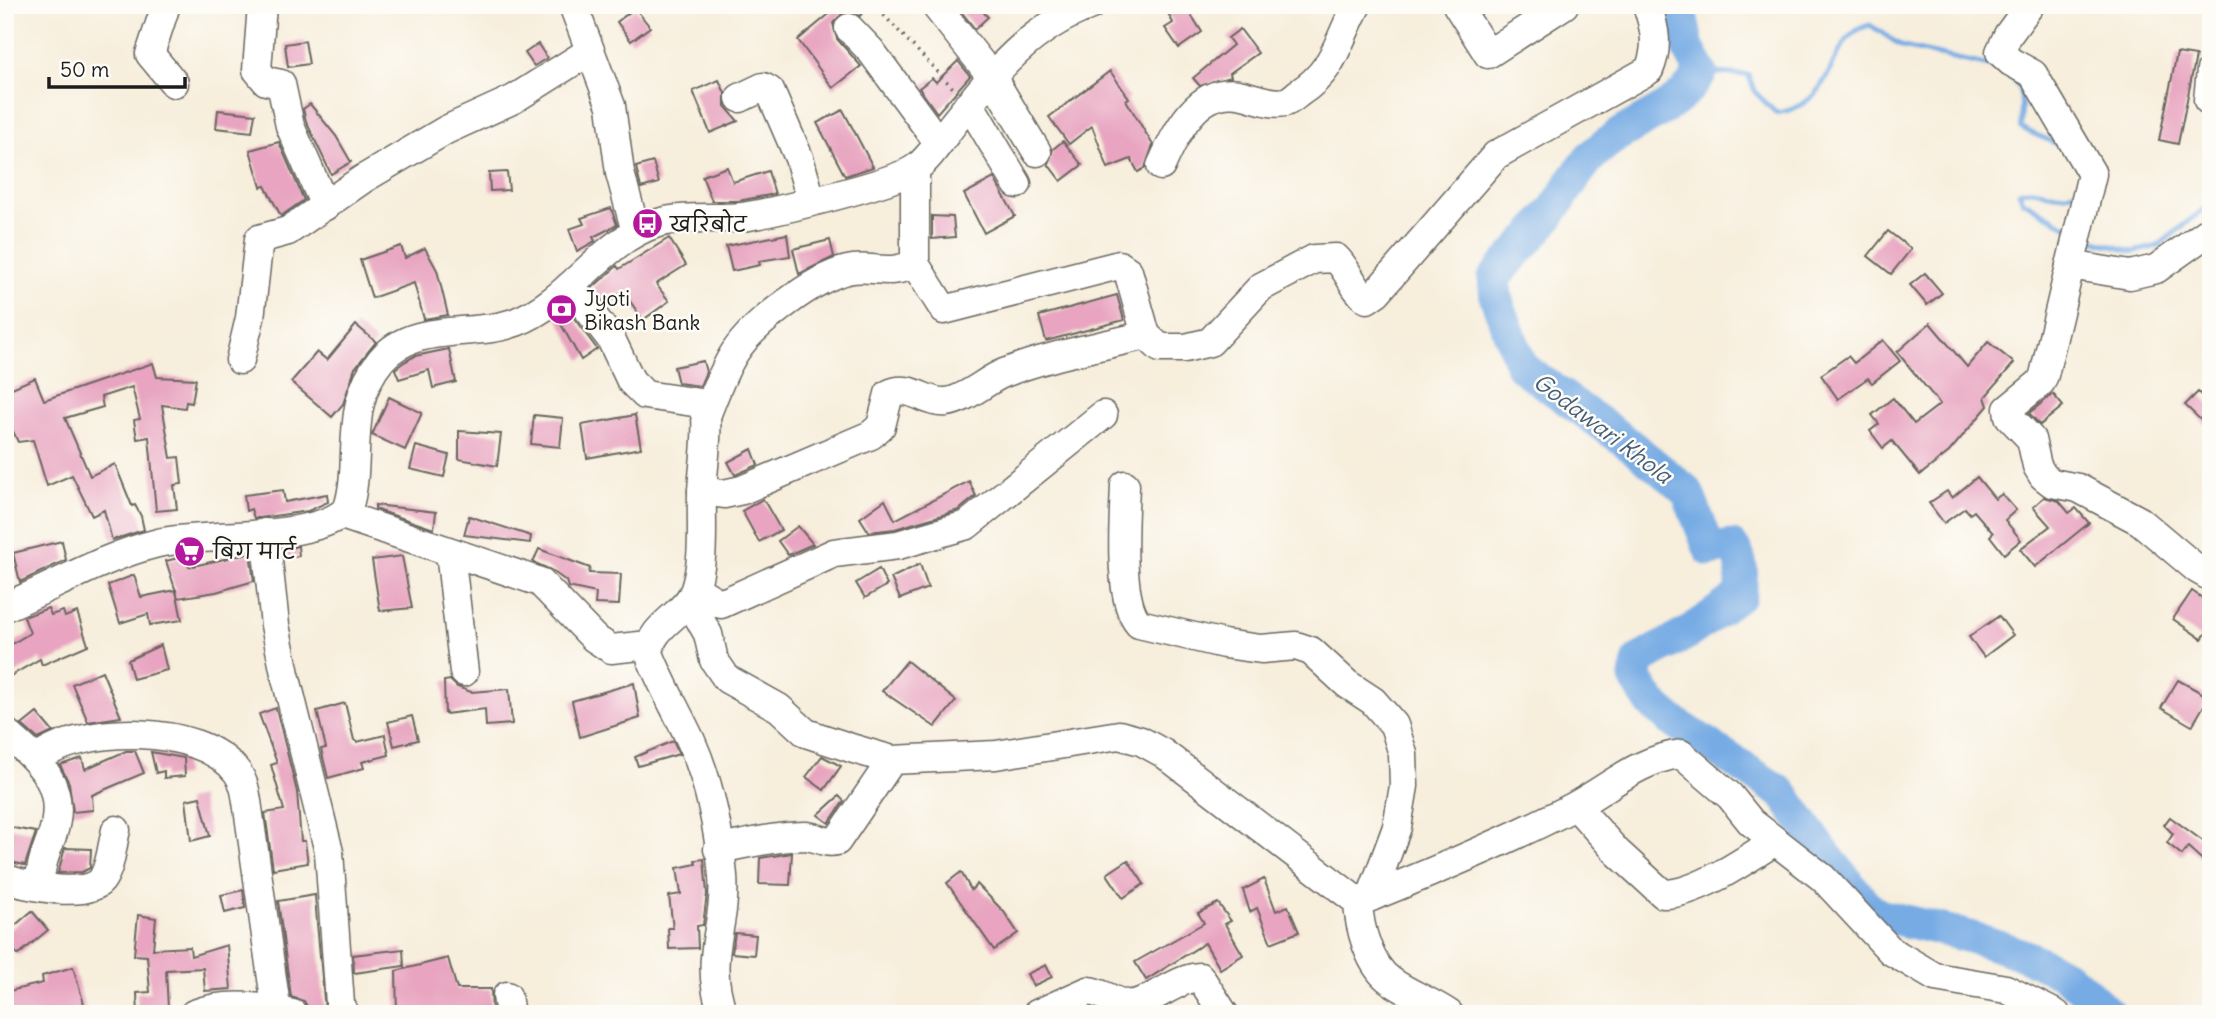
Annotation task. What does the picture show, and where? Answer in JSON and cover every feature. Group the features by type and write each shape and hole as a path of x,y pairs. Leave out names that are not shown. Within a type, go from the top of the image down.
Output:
{"street":[{"path":"166,5 150,54 153,63 174,83"},
{"path":"262,5 257,70 266,81 281,84 290,126 325,206"},
{"path":"573,5 611,106 620,173 636,232"},
{"path":"935,5 992,77 1037,152"},
{"path":"1161,166 1185,119 1205,101 1222,95 1239,94 1265,102 1286,102 1311,85 1329,67 1357,5"},
{"path":"1457,5 1488,54 1564,5"},
{"path":"915,169 915,264 938,306 944,310 1119,265 1128,271 1146,335 1160,348 1185,348 1210,342 1261,287 1314,259 1336,258 1346,268 1359,293 1367,299 1377,292 1496,155 1649,69 1656,53 1655,28 1647,5"},
{"path":"2030,5 2008,34 2000,52 2011,62 2033,74 2060,124 2088,166 2091,184 2044,374 2041,382 2008,409 2009,416 2031,439 2037,466 2043,476 2052,483 2078,488 2140,521 2197,569 2211,577"},
{"path":"5,607 130,552 159,543 320,525 342,515 351,498 355,425 379,362 402,343 433,334 512,323 538,312 602,257 636,232 661,222 744,217 881,183 915,169 992,77 1034,34 1074,8"},
{"path":"849,28 871,51 939,142"},
{"path":"240,360 252,307 259,239 288,231 363,179 446,130 514,99 590,51"},
{"path":"2208,100 2211,70"},
{"path":"740,98 758,87 763,86 770,91 799,158 811,200"},
{"path":"970,103 1017,184"},
{"path":"2072,258 2130,275 2156,269 2211,230"},
{"path":"342,515 540,582 594,638 611,649 649,645 693,595 702,553 706,416 721,378 746,336 818,281 849,269 890,272 915,264"},
{"path":"570,286 611,340 631,381 645,395 700,403 706,416"},
{"path":"702,491 724,494 742,490 871,435 881,426 889,394 897,390 906,390 943,402 952,401 1000,374 1023,366 1146,335"},
{"path":"693,595 721,604 834,553 898,545 967,525 1103,415"},
{"path":"1125,485 1127,588 1133,617 1139,624 1224,644 1261,649 1296,646 1311,651 1347,684 1373,701 1394,725 1403,754 1404,786 1397,827 1365,899 1359,920 1370,953 1389,980 1448,1014"},
{"path":"265,533 275,625 329,852 340,1004 345,1014"},
{"path":"450,552 464,672"},
{"path":"693,595 708,634 714,660 727,680 779,708 806,733 892,760 996,755 1119,735 1141,741 1163,753 1365,899"},
{"path":"649,645 658,677 691,741 712,810 723,877 713,975 723,1014"},
{"path":"5,733 51,777 56,821 40,874 40,886"},
{"path":"36,760 55,746 126,734 160,736 206,747 236,770 244,783 283,1013 212,1007 194,1014"},
{"path":"1365,899 1463,861 1576,806 1656,757 1681,754 1702,768 1751,822 1823,878 1891,951 1935,977 2006,989 2056,1014"},
{"path":"718,849 807,836 827,844 837,841 892,760"},
{"path":"1576,806 1616,852 1663,894 1676,895 1687,890 1740,864 1775,841"},
{"path":"5,878 18,884 40,886 49,891 95,886 103,879 116,830"},
{"path":"1037,1014 1088,991 1126,1004 1136,1003 1178,982 1200,977 1224,1014"}],"path":[{"path":"874,5 925,62 970,103"}],"building":[{"path":"840,5 869,5 860,16 844,12 833,23 837,39 861,66 833,88 798,40"},
{"path":"956,5 977,5 988,17 975,29"},
{"path":"1164,5 1185,5 1202,32 1179,48 1165,28 1173,23"},
{"path":"635,8 650,27 631,41 617,22"},
{"path":"1240,29 1258,53 1230,73 1231,77 1200,86 1193,78 1233,45 1228,38"},
{"path":"305,41 309,64 288,67 285,44"},
{"path":"538,44 547,58 534,66 525,53"},
{"path":"2177,53 2196,56 2178,144 2159,140"},
{"path":"958,61 970,76 937,113 919,88 932,78 936,82"},
{"path":"1110,71 1129,98 1126,100 1153,145 1145,168 1138,172 1131,159 1108,168 1092,126 1069,144 1049,117"},
{"path":"719,80 725,93 725,106 738,121 710,133 693,91"},
{"path":"310,104 336,136 351,162 331,174 306,121 303,109"},
{"path":"218,110 255,114 252,132 216,128"},
{"path":"843,110 873,167 845,176 817,123"},
{"path":"1063,141 1082,165 1061,181 1048,164 1053,149"},
{"path":"279,142 304,200 281,216 265,186 261,187 250,150"},
{"path":"653,162 659,183 641,188 636,167"},
{"path":"727,167 733,182 768,171 775,194 738,201 712,201 702,176"},
{"path":"507,172 509,190 490,191 489,173"},
{"path":"994,178 1015,216 984,233 964,194"},
{"path":"611,208 617,225 593,237 595,241 577,251 569,229 584,224 581,218"},
{"path":"932,216 953,217 955,237 932,239"},
{"path":"1888,231 1911,249 1891,274 1868,256"},
{"path":"787,234 790,256 759,261 760,265 732,271 726,246"},
{"path":"669,238 686,265 656,284 669,301 643,320 623,291 606,305 592,288 617,266 619,269"},
{"path":"830,240 834,257 799,274 793,249"},
{"path":"401,246 405,258 425,248 437,270 448,315 424,319 414,283 372,298 360,260"},
{"path":"1925,273 1942,293 1927,305 1910,285"},
{"path":"1117,295 1124,320 1046,341 1039,316"},
{"path":"568,310 597,349 581,360 557,317"},
{"path":"1930,323 1967,367 1988,342 2014,363 1985,397 1988,406 1949,452 1920,475 1892,441 1883,448 1870,431 1879,424 1872,415 1893,398 1914,424 1940,404 1897,352"},
{"path":"356,325 376,342 355,368 343,404 332,417 291,382 317,352 327,360"},
{"path":"1883,340 1900,361 1872,383 1868,378 1838,399 1821,375 1848,356 1854,363"},
{"path":"449,349 456,382 433,388 429,370 399,379 395,369 404,362 415,356"},
{"path":"703,361 706,372 700,386 678,383 674,367"},
{"path":"153,363 157,377 196,379 192,403 186,402 185,408 162,405 171,458 179,457 182,484 174,485 177,509 156,511 149,437 137,439 134,420 140,419 132,387 101,397 103,407 65,418 90,476 115,464 132,506 135,505 141,516 144,530 112,540 104,510 92,516 72,475 47,486 33,440 18,442 5,414 5,391 35,378 44,400"},
{"path":"2198,392 2211,405 2211,430 2185,405"},
{"path":"2053,394 2063,406 2040,425 2029,413"},
{"path":"389,397 422,413 405,450 372,435"},
{"path":"534,415 563,418 560,447 531,444"},
{"path":"635,415 641,448 587,458 582,425"},
{"path":"459,431 501,434 497,466 459,459"},
{"path":"416,446 449,455 444,477 410,469"},
{"path":"752,449 758,465 735,475 728,462"},
{"path":"1977,477 1995,499 2002,494 2016,510 2005,520 2021,540 2004,554 1990,536 1993,533 1974,511 1970,514 1965,508 1944,523 1929,503 1947,491 1952,498"},
{"path":"969,481 976,496 959,510 895,529 869,532 860,518 885,500 895,520"},
{"path":"283,490 285,502 327,494 328,502 308,511 260,518 254,518 251,509 246,511 244,495"},
{"path":"2044,497 2059,501 2069,513 2076,508 2089,523 2035,567 2020,549 2050,526 2033,507"},
{"path":"763,499 781,530 759,542 742,511"},
{"path":"375,505 436,512 434,529 375,509"},
{"path":"469,516 531,536 530,543 464,535"},
{"path":"798,526 813,544 788,555 778,541"},
{"path":"62,541 66,560 20,582 13,553"},
{"path":"298,546 299,556 285,559 283,549"},
{"path":"539,549 590,568 589,573 621,574 619,605 595,604 596,593 568,587 566,581 551,570 533,562"},
{"path":"250,553 254,581 216,592 178,598 166,561 186,556 189,567"},
{"path":"402,556 412,608 380,611 372,560"},
{"path":"920,564 928,588 900,599 891,578"},
{"path":"879,569 887,585 865,598 856,583"},
{"path":"134,575 141,597 176,590 182,620 150,625 148,614 120,623 108,585"},
{"path":"2192,591 2211,604 2211,626 2202,639 2173,619"},
{"path":"48,608 51,615 63,611 65,617 77,612 88,645 42,665 40,659 5,679 5,648 30,633 24,617"},
{"path":"1999,616 2013,635 1984,657 1969,637"},
{"path":"161,645 167,670 133,679 128,660"},
{"path":"907,661 956,701 935,727 882,691"},
{"path":"102,671 121,717 88,722 72,684"},
{"path":"450,680 457,687 471,692 509,689 512,724 486,726 485,709 445,714 444,681"},
{"path":"2178,680 2209,697 2192,726 2161,708"},
{"path":"634,683 640,718 580,737 572,701"},
{"path":"345,703 354,740 357,742 385,735 389,755 362,762 364,768 328,778 321,749 326,748 317,711"},
{"path":"276,708 297,792 301,841 305,841 308,863 273,869 265,813 284,810 271,765 277,763 259,714"},
{"path":"37,713 53,732 38,739 22,725"},
{"path":"412,716 418,740 394,746 388,722"},
{"path":"673,741 679,754 638,766 635,757"},
{"path":"126,751 135,751 144,773 92,795 93,810 73,812 69,783 60,765 82,758 85,769"},
{"path":"151,752 184,758 185,776 164,778 164,771 156,773"},
{"path":"822,756 841,766 824,790 806,777"},
{"path":"839,796 844,801 829,823 818,815"},
{"path":"200,797 210,836 191,841 186,800"},
{"path":"2170,817 2211,847 2211,868 2188,847 2182,855 2167,843 2173,834 2164,825"},
{"path":"8,827 36,832 25,865 5,861"},
{"path":"65,848 91,849 90,868 82,872 58,873"},
{"path":"792,853 790,885 759,884 760,858"},
{"path":"704,859 707,894 703,925 697,926 698,948 669,949 668,928 673,928 669,896 681,894 677,868 696,864 695,860"},
{"path":"1128,860 1144,884 1123,898 1107,874"},
{"path":"961,872 971,890 977,884 1004,912 1018,933 994,950 947,883"},
{"path":"1264,879 1276,911 1288,906 1299,932 1271,943 1257,908 1250,912 1243,890"},
{"path":"243,890 245,908 225,913 221,895"},
{"path":"315,895 325,1010 309,1010 304,1001 291,997 278,901"},
{"path":"1218,903 1231,921 1225,924 1243,955 1220,969 1205,943 1146,980 1135,962 1204,923 1198,913"},
{"path":"32,911 48,930 18,955 5,940 5,934"},
{"path":"138,915 156,918 153,949 190,947 191,956 227,945 231,989 205,991 203,968 166,970 168,1008 156,1009 156,1014 138,1014 137,993 150,992 147,956 134,955"},
{"path":"735,933 756,935 754,955 732,953"},
{"path":"403,949 404,966 354,973 353,955"},
{"path":"448,958 457,989 491,989 492,1014 397,1014 396,971"},
{"path":"1046,965 1052,977 1033,986 1027,974"},
{"path":"73,967 87,1014 5,1014 5,992 43,983 42,976"}],"waterway":[{"name":"Godawari Khola","path":"1679,5 1688,48 1701,72 1679,98 1595,153 1544,221 1494,278 1496,298 1522,367 1629,444 1687,491 1710,550 1732,546 1739,557 1742,575 1740,595 1688,633 1639,660 1635,678 1651,703 1671,720 1782,793 1826,855 1866,905 1878,915 1981,941 2034,959 2077,984 2109,1014"},
{"path":"1701,72 1748,75 1756,93 1776,113 1797,107 1812,97 1845,42 1856,31 1870,25 1903,47 2003,69"},
{"path":"2010,75 2021,94 2021,127 2063,148"},
{"path":"2069,228 2023,201 2019,192 2034,190 2064,194 2078,188"},
{"path":"2086,238 2133,252 2158,246 2205,208 2211,207"}],"place":[{"name":"खरिबोट","path":"647,224"},
{"name":"Jyoti Bikash Bank","path":"561,310"},
{"name":"बिग मार्ट","path":"190,551"}]}
